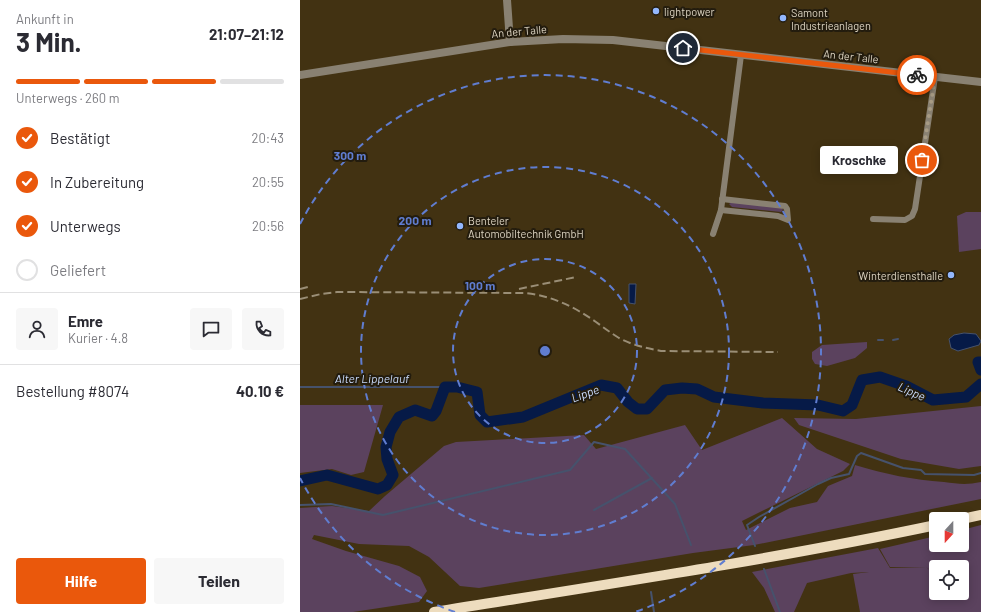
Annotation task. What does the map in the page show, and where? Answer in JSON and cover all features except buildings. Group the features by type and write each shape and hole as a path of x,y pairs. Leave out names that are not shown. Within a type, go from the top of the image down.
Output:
{"highway":[{"path":"969,518 981,515"},
{"path":"434,612 850,543 929,526"}],"street":[{"path":"507,0 510,42"},
{"name":"An der Talle","path":"300,75 510,42 563,39 613,40 981,82"},
{"path":"713,234 721,210 741,55"},
{"path":"873,220 905,220 912,216 915,210 935,77"},
{"path":"721,210 788,216 785,206 722,199"}],"shaded area":[{"path":"732,202 782,208 783,210 781,212 732,207 729,204"},
{"path":"966,212 981,212 981,249 959,252 957,216"},
{"path":"867,342 867,348 855,358 827,366 815,364 812,359 812,352 822,345"},
{"path":"300,405 383,405 364,472 351,475 332,469 300,473"},
{"path":"981,406 981,466 959,469 901,459 799,425 794,418 856,419"},
{"path":"782,418 817,449 850,464 843,471 742,521 746,530 790,508 817,502 828,486 852,476 855,465 888,474 921,480 962,484 981,482 981,499 754,545 693,553 479,588 460,586 429,557 409,546 359,544 314,535 312,539 346,551 399,566 420,577 427,591 419,602 353,612 300,612 300,508 332,506 369,511 444,446 456,442 584,435 596,449 685,425 702,450"},
{"path":"981,525 981,612 860,612 853,574 869,572 851,573 807,583 794,612 775,612 764,588 752,572 878,548 890,568 926,567 890,567 880,549 929,538 929,552 969,552 969,528"}],"water":[{"path":"629,284 636,284 635,304 629,303"},
{"path":"964,333 976,334 981,341 979,345 958,351 951,348 949,339 954,335"}],"waterway":[{"path":"893,340 898,339"},
{"path":"878,340 883,340"},
{"name":"Lippe","path":"981,362 978,362 981,370"},
{"name":"Lippe","path":"300,481 327,475 378,489 387,485 393,475 387,459 386,447 390,432 399,417 415,410 432,416 436,411 445,387 457,387 477,392 480,415 487,422 523,417 601,385 617,388 628,402 637,409 647,409 665,390 682,388 697,389 714,397 763,403 818,405 843,411 852,405 862,380 880,377 906,386 933,400 966,397 981,384"},
{"name":"Alter Lippelauf","path":"300,387 445,387"},
{"path":"300,505 331,504 383,515 570,470 594,442 625,449 675,504 691,545"},
{"path":"755,546 747,525 818,484 831,478 849,474 857,456 861,453 903,468 921,470 925,474 974,475 981,473"},
{"path":"594,510 652,478"},
{"path":"764,569 780,612"},
{"path":"651,592 654,612"}],"railway":[{"path":"519,289 576,277"},
{"path":"300,289 308,287"},
{"path":"300,299 337,292 536,294 563,303 588,317 619,338 650,349 661,351 778,352"}],"way so far":[{"path":"917,75 935,77 922,160"}],"place":[{"name":"lightpower","path":"656,11"},
{"name":"Samont Industrieanlagen","path":"783,18"},
{"name":"Kroschke","path":"922,160"},
{"name":"Benteler Automobiltechnik GmbH","path":"460,226"},
{"name":"Winterdiensthalle","path":"951,275"}],"route":[{"path":"683,48 917,75"}]}
